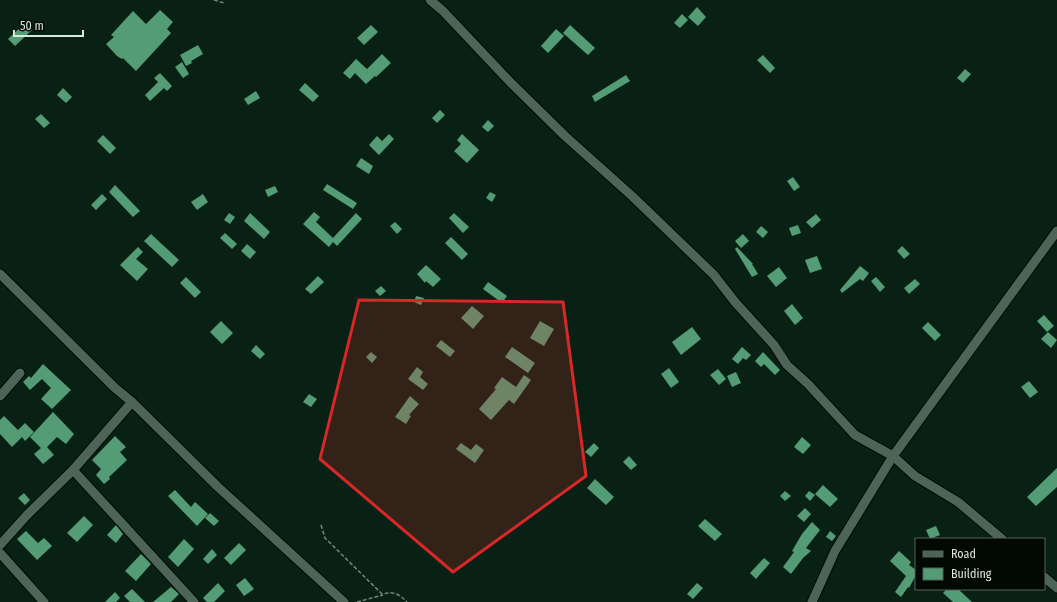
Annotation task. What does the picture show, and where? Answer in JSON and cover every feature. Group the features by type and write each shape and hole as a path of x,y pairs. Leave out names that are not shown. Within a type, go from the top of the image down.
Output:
{"street":[{"path":"430,0 443,11 490,61 560,130 632,196 714,275 740,308 774,344 787,365 808,384 855,435 893,456 915,476 958,502 1001,538"},
{"path":"812,602 835,551 893,456 1057,231"},
{"path":"0,274 109,383 132,402 218,487 344,602"},
{"path":"0,396 20,373"},
{"path":"0,545 73,470 132,402"},
{"path":"73,470 194,602"},
{"path":"0,553 44,602"},
{"path":"1045,578 1057,588"}],"path":[{"path":"214,0 224,3"},
{"path":"321,526 325,538 333,547 340,551 382,594 389,593 400,595 407,602"},
{"path":"357,602 389,593"}],"highlighted area":[{"path":"359,300 563,302 586,476 453,572 320,459"}],"building":[{"path":"697,7 706,17 698,26 688,17"},
{"path":"160,10 173,22 167,29 171,33 136,71 123,58 122,59 117,56 106,44 114,37 111,35 133,11 146,24"},
{"path":"682,14 688,20 680,28 674,23"},
{"path":"25,23 32,30 15,46 8,39"},
{"path":"371,25 378,32 364,45 357,38"},
{"path":"570,25 595,48 588,55 563,33"},
{"path":"556,29 564,36 548,53 541,46"},
{"path":"198,45 203,54 191,61 192,63 186,66 180,55"},
{"path":"382,54 391,63 366,84 355,73 350,79 343,73 356,59 367,69"},
{"path":"763,55 775,68 770,73 757,60"},
{"path":"182,62 189,74 183,78 175,67"},
{"path":"965,69 971,74 963,83 957,78"},
{"path":"160,73 172,86 167,91 164,88 150,101 145,95 158,82 154,78"},
{"path":"626,75 630,81 595,102 592,96"},
{"path":"305,83 319,96 313,102 299,90"},
{"path":"63,88 72,97 66,103 57,95"},
{"path":"256,91 260,98 248,105 244,99"},
{"path":"440,110 445,115 437,123 432,118"},
{"path":"41,114 50,123 44,128 35,119"},
{"path":"488,120 494,126 488,132 482,127"},
{"path":"389,134 394,139 379,155 369,145 377,136 382,141"},
{"path":"462,134 479,150 467,163 454,151 461,144 457,140"},
{"path":"103,135 116,148 110,154 97,141"},
{"path":"361,158 373,166 369,174 356,166"},
{"path":"793,177 800,187 794,191 787,181"},
{"path":"327,184 357,203 353,209 323,190"},
{"path":"115,185 140,211 133,217 109,192"},
{"path":"275,186 278,192 268,197 265,190"},
{"path":"490,192 496,195 492,202 486,198"},
{"path":"102,194 107,199 96,210 91,205"},
{"path":"203,194 208,202 197,210 191,202"},
{"path":"314,212 320,217 316,222 333,238 356,213 362,219 337,246 333,242 329,247 303,224"},
{"path":"229,213 235,217 230,224 224,220"},
{"path":"250,213 270,232 264,239 244,221"},
{"path":"454,213 469,227 463,233 449,218"},
{"path":"816,214 821,220 812,228 806,222"},
{"path":"395,222 402,229 397,234 390,226"},
{"path":"798,225 801,233 792,236 789,228"},
{"path":"761,226 768,232 763,238 756,232"},
{"path":"225,233 237,244 232,249 220,238"},
{"path":"151,234 179,260 172,267 144,241"},
{"path":"743,234 749,241 741,248 735,241"},
{"path":"451,237 468,254 462,260 445,243"},
{"path":"247,244 256,252 250,259 241,251"},
{"path":"902,246 910,254 904,259 897,251"},
{"path":"138,247 143,252 136,259 148,269 137,281 120,265"},
{"path":"737,247 753,264 758,274 752,277 735,249"},
{"path":"817,256 822,269 810,273 805,260"},
{"path":"426,265 441,279 433,287 426,281 425,283 417,274"},
{"path":"860,266 869,273 863,281 860,279 842,293 840,290"},
{"path":"779,267 787,278 776,287 767,276"},
{"path":"318,276 324,282 311,294 305,289"},
{"path":"186,277 201,292 195,298 180,283"},
{"path":"876,277 885,287 880,292 871,281"},
{"path":"915,279 920,284 909,294 904,288"},
{"path":"488,282 507,296 502,303 483,289"},
{"path":"381,286 386,291 380,296 375,291"},
{"path":"416,296 424,298 421,305 414,302"},
{"path":"792,304 803,318 795,325 784,311"},
{"path":"472,306 484,316 473,329 461,318"},
{"path":"1044,315 1054,326 1047,332 1037,321"},
{"path":"221,321 233,333 222,344 210,332"},
{"path":"540,321 554,329 544,346 530,338"},
{"path":"928,322 941,335 935,341 922,328"},
{"path":"692,327 701,339 681,355 672,342"},
{"path":"1048,332 1057,340 1051,348 1041,339"},
{"path":"441,340 455,351 450,357 436,346"},
{"path":"256,345 265,354 260,359 251,351"},
{"path":"512,347 535,363 528,373 505,357"},
{"path":"742,347 751,355 746,360 743,358 738,364 732,359"},
{"path":"371,352 377,357 372,363 366,357"},
{"path":"763,352 780,370 775,375 764,364 761,367 755,361"},
{"path":"43,364 71,390 52,409 41,399 51,388 42,379 30,390 23,382 29,376 31,378"},
{"path":"417,367 423,372 420,377 428,384 423,390 408,379"},
{"path":"669,368 679,382 671,388 661,374"},
{"path":"718,369 726,379 719,385 710,375"},
{"path":"736,372 741,383 732,387 727,376"},
{"path":"524,375 531,380 514,404 509,400 491,420 479,409 496,389 494,388 502,377 516,387"},
{"path":"1029,381 1038,392 1030,398 1021,387"},
{"path":"309,394 317,399 311,407 303,402"},
{"path":"410,396 419,404 409,415 411,416 406,424 395,417"},
{"path":"53,412 74,434 66,444 57,437 47,447 54,455 43,464 34,454 41,448 30,437"},
{"path":"4,416 18,430 25,423 34,432 25,441 22,437 12,447 0,434 0,420"},
{"path":"115,436 126,447 120,452 127,460 109,477 110,479 104,484 96,475 101,469 92,460"},
{"path":"802,437 811,445 803,454 794,447"},
{"path":"461,443 471,450 476,444 484,450 475,463 456,449"},
{"path":"594,443 599,448 591,457 585,452"},
{"path":"629,456 637,465 631,470 623,462"},
{"path":"1057,468 1057,487 1036,506 1027,497"},
{"path":"595,479 614,497 606,505 587,488"},
{"path":"823,485 838,499 830,507 815,494"},
{"path":"175,490 191,507 195,502 208,514 197,526 168,496"},
{"path":"785,491 791,496 785,501 780,496"},
{"path":"809,491 815,495 810,501 805,496"},
{"path":"24,493 30,500 25,505 18,498"},
{"path":"805,508 811,514 804,522 797,516"},
{"path":"210,513 219,521 214,526 205,518"},
{"path":"84,516 93,525 77,542 67,533"},
{"path":"705,519 722,534 715,541 698,526"},
{"path":"812,522 820,530 806,548 811,551 803,558 791,574 783,567 794,552 792,551 802,534"},
{"path":"116,525 123,534 116,543 107,535"},
{"path":"936,526 940,535 930,538 926,530"},
{"path":"26,531 38,543 44,538 52,546 37,560 17,539"},
{"path":"830,531 836,536 832,541 826,537"},
{"path":"184,539 194,549 178,567 168,557"},
{"path":"239,543 246,550 231,565 224,558"},
{"path":"212,549 217,555 208,564 203,559"},
{"path":"899,551 911,562 909,565 915,569 915,577 909,588 908,587 901,597 895,592 906,576 890,561"},
{"path":"141,554 151,564 136,581 125,571"},
{"path":"764,558 770,563 756,579 750,573"},
{"path":"245,578 254,589 244,596 236,585"},
{"path":"218,583 225,591 214,602 207,602 203,598"},
{"path":"697,583 703,588 693,599 687,594"},
{"path":"171,587 179,594 171,602 153,602"},
{"path":"132,589 145,602 130,602 124,596"},
{"path":"946,590 959,590 972,602 953,602 943,593"},
{"path":"115,592 120,598 116,602 105,602"}]}
